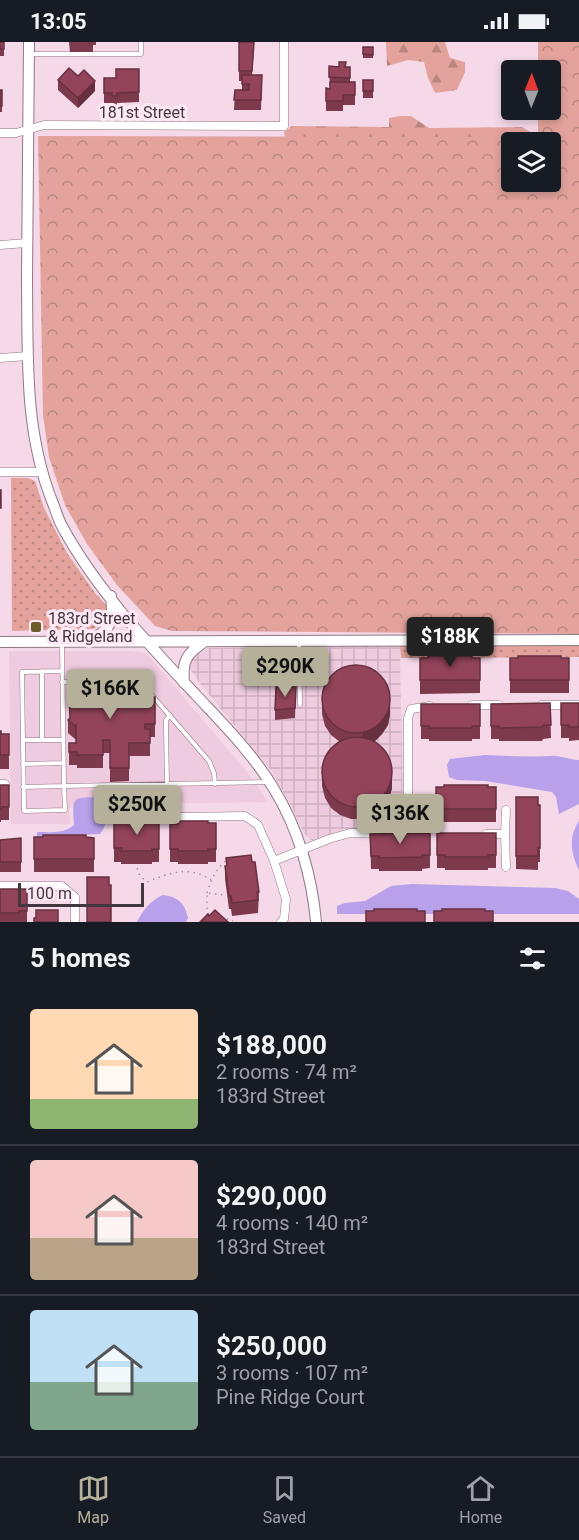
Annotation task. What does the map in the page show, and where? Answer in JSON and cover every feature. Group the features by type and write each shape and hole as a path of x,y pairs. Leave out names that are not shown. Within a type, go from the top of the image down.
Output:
{"street":[{"path":"29,42 28,356 32,429 41,472 62,527 92,573 147,643 245,748 270,782 291,822 302,851 316,922"},
{"name":"181st Street","path":"0,134 16,134 44,125 284,126 284,42"},
{"path":"0,244 27,243"},
{"path":"0,358 28,356"},
{"path":"0,472 41,472"},
{"path":"86,643 109,627 113,614 111,596"},
{"path":"0,642 579,640"},
{"path":"184,683 185,660 204,642"},
{"path":"408,834 408,718 411,709 443,705"},
{"path":"466,705 511,705"},
{"path":"534,705 579,705"},
{"path":"506,810 506,867"},
{"path":"115,818 245,816 258,825 274,861 286,899 284,919 281,922"},
{"path":"274,861 350,833 419,834"},
{"path":"473,834 505,834"},
{"path":"0,886 62,885 75,897 75,922"}],"lane":[{"path":"29,54 141,54 141,42"},
{"path":"299,641 300,705"},
{"path":"62,643 64,810 24,811 22,672 62,671"},
{"path":"42,671 42,740"},
{"path":"62,682 139,684 149,690 209,761 214,773 215,784"},
{"path":"167,785 166,720 170,715"},
{"path":"23,740 63,740"},
{"path":"23,764 64,763"},
{"path":"24,787 270,782"}],"path":[{"path":"207,917 207,893 211,880 218,868 234,855"},
{"path":"137,868 140,876 147,882 180,871 194,872 211,880"},
{"path":"207,893 225,895"},
{"path":"219,917 233,921"}],"shaded area":[{"path":"400,645 403,825 397,829 343,829 322,839 311,840 303,832 290,803 270,769 190,669 192,660 199,652 209,648"},
{"path":"9,651 146,653 248,773 268,802 112,804 69,808 70,824 11,824"},
{"path":"485,755 554,756 579,760 579,804 559,814 556,797 552,792 485,781 457,780 449,777 447,765 450,759"},
{"path":"85,797 102,797 105,800 106,817 100,834 37,837 37,832 61,831 74,825 73,808 76,800"},
{"path":"579,821 579,870 574,858 572,839"},
{"path":"412,884 555,888 568,891 579,899 579,914 337,914 337,906 365,901 391,886"},
{"path":"163,895 177,899 183,905 188,918 186,922 137,922 148,906"}],"green space":[{"path":"386,42 445,42 450,58 465,62 465,72 457,90 435,93 424,62 408,60 387,66"},
{"path":"538,42 579,42 579,634 172,631 155,626 117,585 87,544 65,505 49,457 43,415 38,136 501,137 501,192 561,192 561,132 538,132 538,120 561,120 561,60 538,60"},
{"path":"411,116 429,128 522,127 530,132 501,132 501,192 528,192 549,205 293,145 285,137 284,132 292,126 389,127 389,118"},
{"path":"11,478 28,478 35,481 44,508 67,553 106,605 108,616 104,625 92,629 12,631"},
{"path":"400,645 579,645 579,657 401,658"}],"building":[{"path":"0,42 4,42 4,49 0,49"},
{"path":"239,42 254,42 252,71 239,71"},
{"path":"363,47 373,47 373,55 363,54"},
{"path":"339,62 346,62 345,67 350,67 350,78 329,77 329,66 339,67"},
{"path":"69,68 78,76 84,70 95,81 78,98 58,80"},
{"path":"116,69 139,69 139,92 117,93 117,96 104,93 104,78 116,78"},
{"path":"242,75 262,75 261,100 234,100 235,90 249,90 249,84 242,84"},
{"path":"363,80 373,80 373,91 363,91"},
{"path":"330,82 355,82 355,95 343,95 343,101 326,101 326,88 330,89"},
{"path":"0,90 2,90 2,106 0,106"},
{"path":"428,656 480,658 480,680 420,680 420,658 428,658"},
{"path":"518,656 569,658 569,680 510,680 510,658 518,658"},
{"path":"356,665 369,668 380,675 387,686 390,699 387,712 380,723 369,730 356,733 343,730 332,723 325,712 322,699 325,686 332,675 343,668"},
{"path":"108,676 120,676 120,686 129,686 129,691 145,691 145,697 155,697 155,724 145,724 145,729 150,729 150,743 129,743 129,768 110,768 110,740 103,740 103,755 77,755 77,752 69,752 69,743 76,743 76,725 68,720 70,718 69,686 108,686"},
{"path":"276,687 296,687 295,708 275,710"},
{"path":"550,703 551,725 499,728 499,726 491,726 491,704"},
{"path":"561,703 579,703 579,727 561,725"},
{"path":"421,704 480,704 480,726 429,728 429,726 421,726"},
{"path":"0,731 1,734 9,734 9,755 0,755"},
{"path":"357,737 376,743 386,753 392,772 386,791 376,801 357,807 338,801 328,791 322,772 328,753 338,743"},
{"path":"0,785 9,785 9,807 1,807 1,809 0,809"},
{"path":"444,785 496,787 496,809 436,809 436,787 444,787"},
{"path":"516,797 538,797 540,848 538,848 538,856 516,856"},
{"path":"121,820 159,823 159,849 121,851 122,848 114,848 114,823 121,823"},
{"path":"177,821 216,823 216,849 178,851 178,849 170,849 170,824 178,824"},
{"path":"430,833 430,855 379,858 379,856 371,856 370,834"},
{"path":"437,833 496,833 496,855 445,857 445,855 437,855"},
{"path":"43,835 86,835 86,837 94,838 94,859 34,859 34,837 43,837"},
{"path":"21,838 21,862 0,862 0,840"},
{"path":"251,855 252,862 255,862 258,900 232,903 225,866 227,866 226,858"},
{"path":"87,877 109,877 111,922 87,922"},
{"path":"0,889 27,889 27,911 0,913"},
{"path":"374,909 425,911 425,922 366,922 366,911 374,911"},
{"path":"442,909 493,911 493,922 434,922 434,911 442,911"},
{"path":"36,910 58,910 58,922 34,922"},
{"path":"215,910 228,922 200,922 208,914 209,916"}],"place":[{"name":"183rd Street & Ridgeland","path":"36,627"}]}
